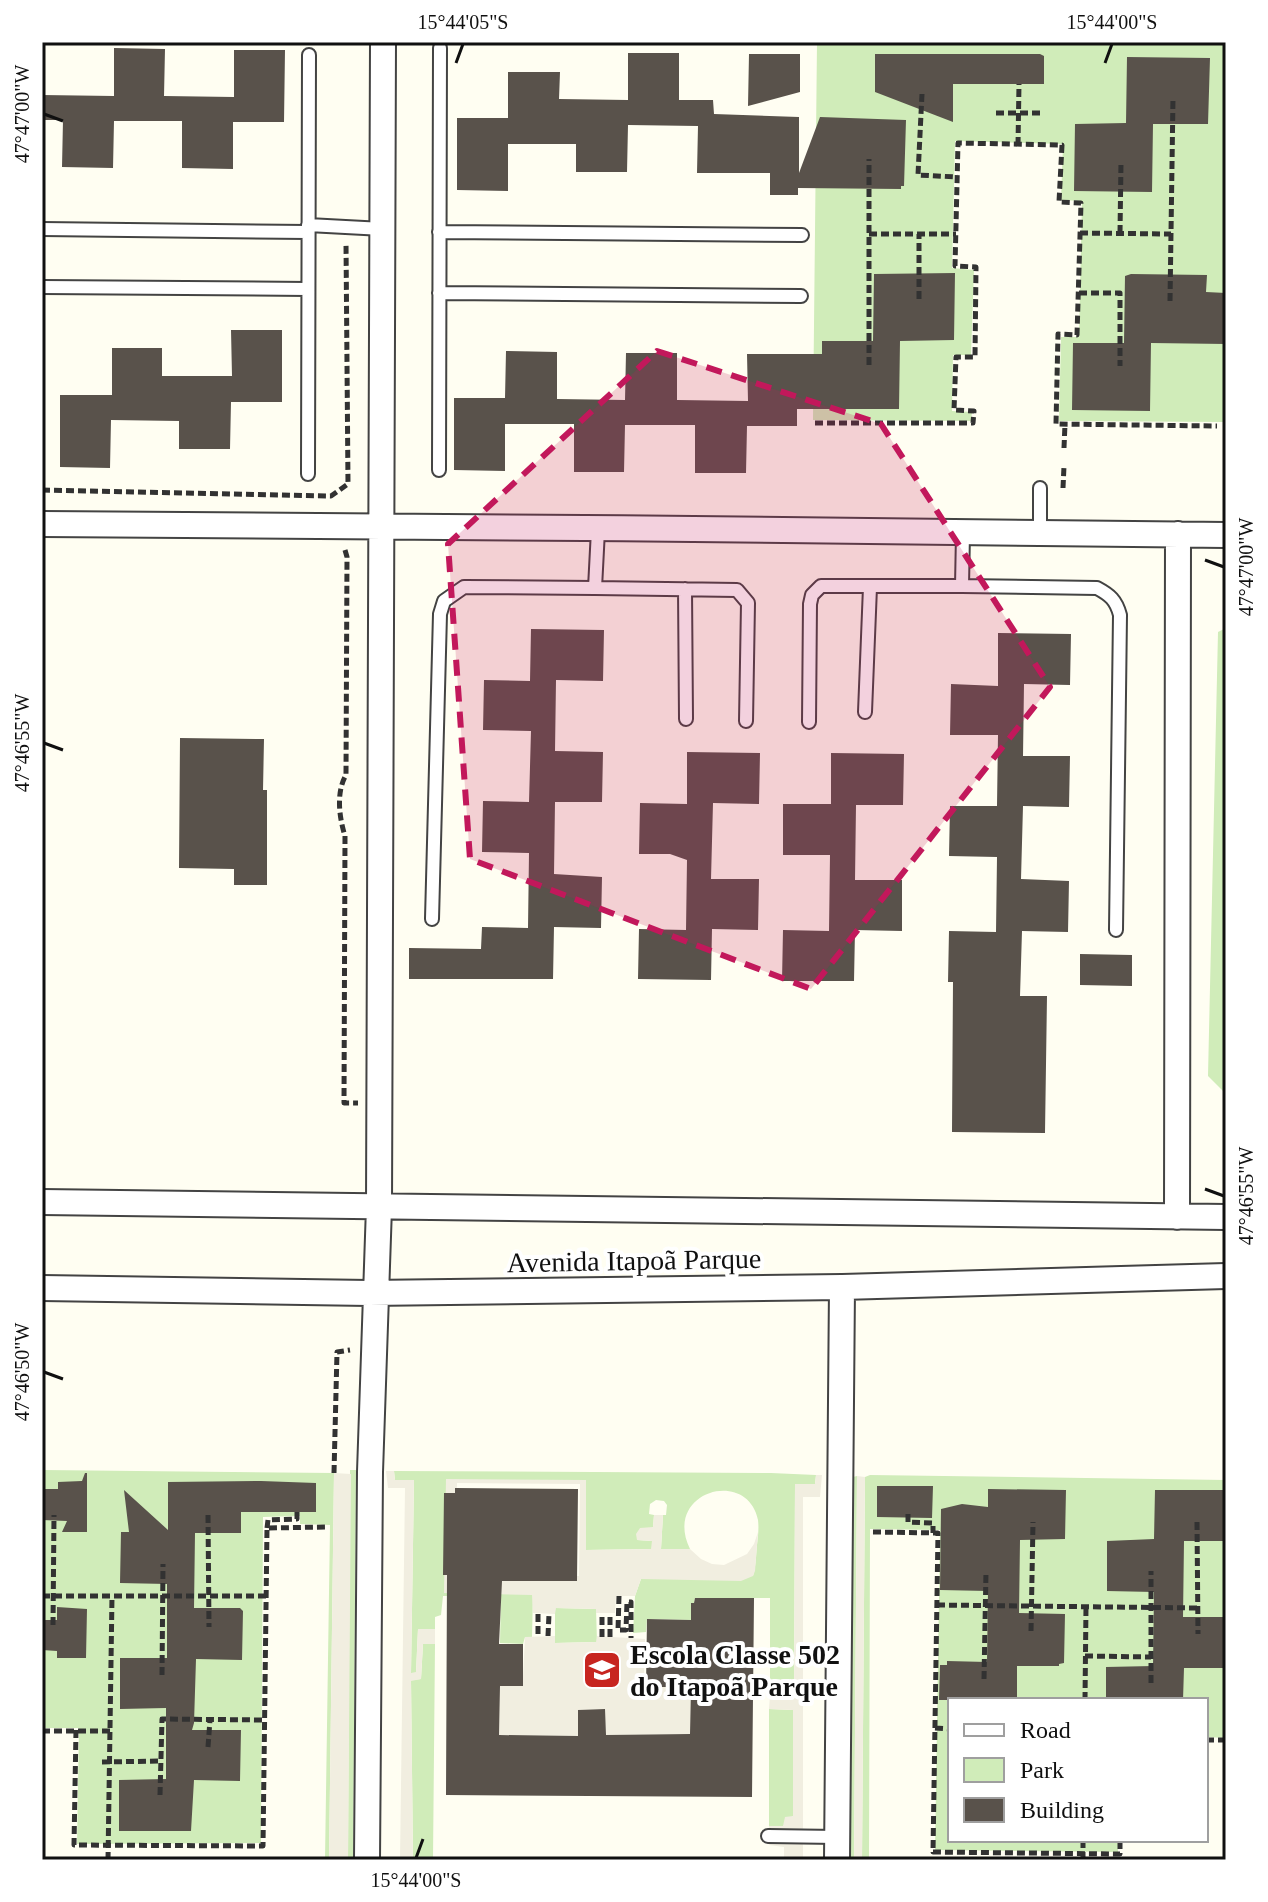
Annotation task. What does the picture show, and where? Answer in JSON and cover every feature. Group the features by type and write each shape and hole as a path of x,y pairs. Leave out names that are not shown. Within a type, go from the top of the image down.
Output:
{"street":[{"path":"367,1860 370,1472 379,1207 383,42"},
{"path":"42,524 381,524 598,530 1226,535"},
{"path":"1177,1217 1178,534"},
{"name":"Avenida Itapoã Parque","path":"42,1202 1226,1217"},
{"name":"Avenida Itapoã Parque","path":"42,1288 376,1293 842,1287 1226,1276"},
{"path":"837,1849 842,1287"}],"lane":[{"path":"439,470 440,48"},
{"path":"308,474 309,55"},
{"path":"42,229 383,229"},
{"path":"439,232 802,235"},
{"path":"42,287 308,289"},
{"path":"439,293 801,296"},
{"path":"1040,488 1040,533"},
{"path":"595,588 598,530"},
{"path":"962,586 963,533"},
{"path":"809,722 812,595 821,586 1097,588 1110,595 1120,615 1116,930"},
{"path":"432,919 440,614 444,601 464,587 737,590 748,603 746,721"},
{"path":"865,712 870,587"},
{"path":"685,589 686,719"},
{"path":"768,1836 837,1849"}],"path":[{"path":"1018,145 1019,84"},
{"path":"922,94 918,175 957,177"},
{"path":"1170,301 1173,97"},
{"path":"996,113 1040,113"},
{"path":"815,423 973,423 974,411 954,410 956,357 975,357 976,267 955,266 958,143 1062,145 1059,202 1081,203 1077,335 1058,334 1056,424 1222,426"},
{"path":"869,159 869,365"},
{"path":"1120,233 1121,162"},
{"path":"42,490 331,496 348,484 346,227"},
{"path":"1080,233 1171,234"},
{"path":"869,234 956,234"},
{"path":"919,234 919,299"},
{"path":"1079,293 1120,293 1120,366"},
{"path":"1064,448 1065,424"},
{"path":"1063,488 1064,466"},
{"path":"343,545 347,557 346,775 340,785 341,823 345,836 344,1103 379,1103"},
{"path":"76,1730 74,1845 263,1846 267,1528 268,1520 297,1519 297,1511"},
{"path":"908,1514 908,1522 933,1523 933,1533"},
{"path":"53,1625 54,1515"},
{"path":"208,1515 209,1627"},
{"path":"1031,1631 1033,1522"},
{"path":"1197,1522 1198,1634"},
{"path":"267,1528 327,1527"},
{"path":"873,1532 938,1533 933,1852 1083,1857 1120,1854 1120,1842"},
{"path":"162,1675 163,1564"},
{"path":"984,1679 986,1571"},
{"path":"1151,1571 1151,1683"},
{"path":"42,1596 266,1596"},
{"path":"108,1860 106,1762 110,1731 112,1596"},
{"path":"619,1596 618,1630 626,1630 627,1602 631,1602 631,1638"},
{"path":"937,1605 1198,1608"},
{"path":"1085,1698 1086,1606"},
{"path":"602,1613 602,1637"},
{"path":"610,1613 610,1637"},
{"path":"538,1614 538,1637"},
{"path":"548,1636 549,1614"},
{"path":"1085,1656 1151,1657"},
{"path":"160,1795 162,1719 265,1720"},
{"path":"208,1747 210,1720"},
{"path":"935,1728 948,1729"},
{"path":"42,1731 110,1731"},
{"path":"106,1762 161,1761"},
{"path":"101,1811 109,1811"}],"highlighted area":[{"path":"657,351 881,424 1050,687 811,989 470,859 448,544"}],"green space":[{"path":"817,42 1226,42 1226,422 1059,421 1061,337 1079,337 1082,201 1061,200 1063,144 955,141 952,268 974,270 971,355 953,355 952,411 972,412 971,421 813,420"},
{"path":"1226,628 1226,1094 1208,1076 1218,632"},
{"path":"42,1470 334,1473 329,1860 325,1860 330,1525 300,1524 300,1516 263,1517 261,1843 77,1844 79,1728 42,1728"},
{"path":"350,1470 356,1470 353,1860 348,1860"},
{"path":"394,1471 816,1475 815,1484 795,1485 794,1696 770,1695 770,1598 695,1598 691,1620 647,1619 646,1632 633,1633 635,1596 641,1579 753,1576 758,1520 751,1504 739,1494 724,1491 709,1493 696,1501 687,1513 684,1529 690,1549 661,1549 663,1515 666,1515 667,1505 664,1501 656,1500 650,1504 649,1514 654,1515 653,1527 637,1540 652,1541 652,1549 585,1550 586,1480 446,1480 533,1595 532,1637 525,1637 523,1644 500,1643 501,1596 443,1596 441,1615 435,1617 435,1629 418,1629 416,1673 411,1673 414,1481 395,1480"},
{"path":"857,1476 854,1860 850,1860 853,1477"},
{"path":"865,1477 1226,1480 1226,1738 1208,1737 1208,1698 948,1698 948,1842 1118,1842 1118,1852 935,1850 940,1530 870,1529 869,1860 862,1860"},
{"path":"555,1608 596,1609 597,1642 555,1643"},
{"path":"423,1644 435,1644 433,1860 413,1860 411,1680 421,1679"},
{"path":"769,1709 793,1710 793,1816 783,1826 769,1826"}],"shaded area":[{"path":"386,1471 394,1471 395,1480 414,1480 411,1673 416,1672 418,1629 435,1629 435,1644 423,1644 421,1679 411,1681 413,1860 400,1860 405,1488 388,1488"},
{"path":"334,1473 351,1474 348,1860 329,1860"},
{"path":"816,1475 822,1475 820,1497 803,1497 803,1860 784,1860 784,1847 769,1845 769,1826 783,1826 785,1817 793,1816 793,1710 769,1709 770,1695 794,1696 795,1484 815,1484"},
{"path":"857,1476 865,1477 862,1860 854,1860"},
{"path":"446,1479 586,1480 586,1550 651,1549 652,1541 637,1540 636,1534 640,1528 653,1527 654,1515 663,1515 661,1549 690,1549 701,1559 724,1565 747,1554 758,1532 753,1576 741,1581 641,1579 635,1596 616,1596 615,1613 556,1608 555,1614 533,1613 532,1595 444,1593","holes":["457,1483 580,1484 579,1576 455,1575"]},
{"path":"555,1636 555,1643 596,1642 597,1636 645,1639 644,1679 691,1679 690,1734 606,1735 604,1709 578,1710 578,1736 499,1735 500,1677 523,1676 525,1637"}],"building":[{"path":"114,48 165,49 164,96 234,97 234,50 285,50 284,122 233,122 233,169 182,168 182,121 114,121 113,168 62,167 63,120 42,120 42,95 114,96"},
{"path":"628,53 679,53 679,100 713,100 714,114 799,117 799,173 820,117 906,120 904,186 901,189 798,188 798,195 770,195 770,173 697,173 698,126 628,125 627,172 576,172 576,144 508,144 508,191 457,190 457,118 508,118 508,72 560,72 559,99 628,100"},
{"path":"749,54 800,54 800,92 748,106"},
{"path":"875,54 1040,54 1044,56 1044,84 953,84 953,122 875,92"},
{"path":"1127,57 1210,58 1208,124 1153,124 1152,192 1074,191 1075,124 1126,123"},
{"path":"955,273 954,340 900,341 899,409 797,409 797,426 747,426 746,473 695,473 695,425 625,425 624,472 574,472 574,424 505,424 505,471 454,470 454,398 505,398 506,351 557,352 557,399 625,400 626,353 677,353 677,400 748,401 747,354 822,354 822,341 873,341 874,274"},
{"path":"1207,275 1206,292 1226,293 1226,344 1151,343 1150,411 1072,410 1073,343 1124,343 1125,276"},
{"path":"231,330 282,330 282,402 231,402 230,449 179,449 179,421 111,420 110,468 60,467 60,395 112,395 112,348 162,348 162,376 232,376"},
{"path":"531,629 604,630 603,681 556,680 555,751 603,752 602,802 555,802 554,874 602,877 601,928 554,927 553,979 409,979 409,948 481,949 482,927 528,928 529,853 482,852 483,801 529,802 531,731 483,730 484,680 530,681"},
{"path":"998,633 1071,634 1070,685 1024,684 1023,756 1070,756 1069,807 1023,806 1021,879 1069,881 1068,932 1022,931 1020,996 1047,996 1045,1133 952,1132 953,982 948,982 949,931 996,932 997,857 949,856 950,806 997,806 998,735 950,735 951,684 998,686"},
{"path":"180,738 264,739 267,885 234,885 234,869 179,868"},
{"path":"687,752 760,753 759,804 713,803 711,879 759,879 758,930 712,929 711,980 638,979 639,929 686,930 687,860 670,854 639,854 640,803 687,804"},
{"path":"831,753 904,754 903,805 856,805 855,880 902,880 902,931 855,930 854,981 782,981 783,930 829,931 830,855 783,855 783,804 831,804"},
{"path":"1080,954 1132,955 1132,986 1080,985"},
{"path":"85,1473 87,1532 62,1532 67,1521 42,1520 42,1489 58,1489 58,1482 82,1481"},
{"path":"168,1482 316,1483 316,1512 241,1512 241,1533 195,1533 194,1608 240,1608 243,1611 242,1660 196,1659 192,1730 241,1730 240,1781 194,1780 191,1831 119,1831 119,1780 166,1779 166,1708 120,1709 120,1658 167,1658 167,1584 120,1583 121,1532 129,1532 124,1490 168,1530"},
{"path":"877,1486 933,1486 932,1518 877,1517"},
{"path":"455,1488 578,1489 577,1581 502,1581 499,1644 523,1644 523,1686 500,1686 499,1735 578,1736 578,1710 605,1709 606,1735 690,1734 691,1687 646,1687 647,1619 691,1620 691,1603 695,1598 754,1598 752,1797 446,1795 447,1575 443,1575 444,1493 455,1493"},
{"path":"988,1489 1066,1490 1065,1539 1020,1540 1019,1613 1065,1614 1064,1663 1059,1666 1017,1666 1017,1698 939,1700 940,1665 947,1665 947,1661 987,1662 988,1591 940,1590 941,1509 962,1504 988,1507"},
{"path":"1155,1490 1226,1490 1226,1541 1184,1541 1183,1617 1226,1617 1226,1668 1184,1668 1183,1698 1106,1698 1106,1667 1153,1666 1154,1592 1107,1591 1107,1541 1154,1539"},
{"path":"57,1607 87,1609 86,1658 57,1658 57,1651 42,1650 42,1620 57,1620"}],"place":[{"name":"Escola Classe 502 do Itapoã Parque","path":"602,1670"}]}
